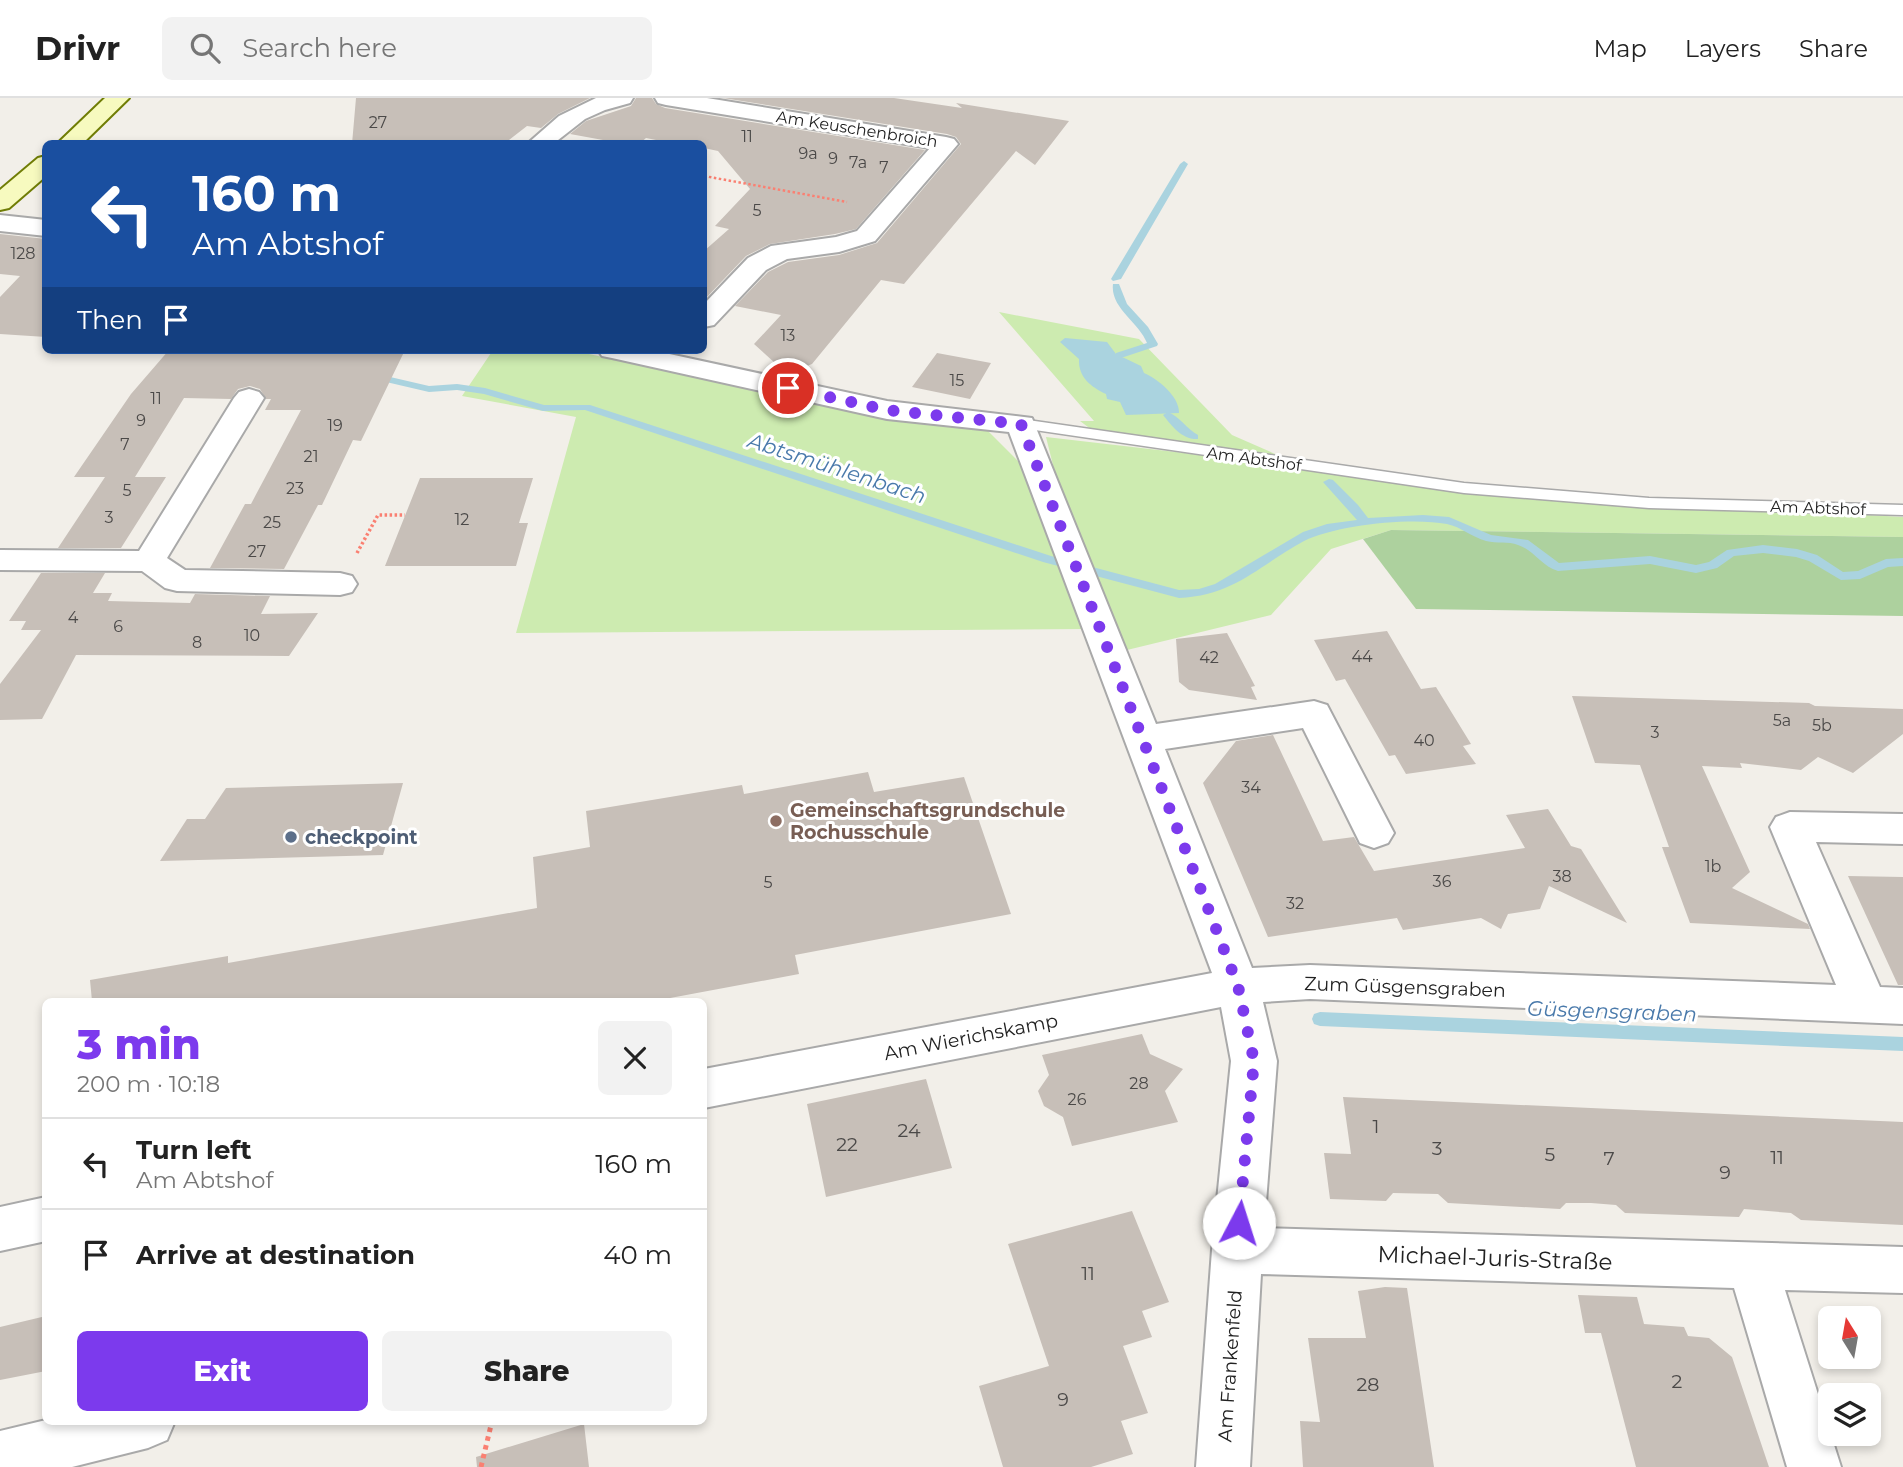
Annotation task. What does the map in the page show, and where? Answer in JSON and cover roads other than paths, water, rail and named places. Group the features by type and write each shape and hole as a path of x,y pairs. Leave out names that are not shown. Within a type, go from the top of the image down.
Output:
{"main road":[{"path":"72,140 118,98"},
{"path":"1,207 42,167"}],"street":[{"path":"543,140 577,112 602,102 622,98"},
{"name":"Am Keuschenbroich","path":"666,98 946,144 866,236 839,244 780,252 757,264 707,316"},
{"path":"1,207 42,226"},
{"name":"Am Abtshof","path":"649,354 668,356 887,410 1021,424"},
{"path":"149,561 249,398"},
{"name":"Am Frankenfeld","path":"1021,424 1145,739 1238,986 1254,1061 1237,1250 1223,1467"},
{"path":"0,560 149,561 177,580 340,584"},
{"path":"1145,739 1314,714 1374,833"},
{"name":"Zum Güsgensgraben","path":"1885,1005 1790,827 1903,829"},
{"name":"Zum Güsgensgraben","path":"1238,986 1310,982 1885,1005"},
{"name":"Am Wierichskamp","path":"707,1088 1238,986"},
{"path":"0,1228 42,1220"},
{"name":"Michael-Juris-Straße","path":"1237,1250 1903,1270"},
{"path":"1752,1265 1814,1467"},
{"path":"0,1458 132,1425"}],"lane":[{"name":"Am Abtshof","path":"1021,424 1477,490 1649,503 1903,510"}],"water":[{"path":"1065,338 1107,342 1116,354 1141,366 1144,373 1167,389 1176,401 1179,413 1126,415 1120,402 1107,399 1106,394 1086,381 1079,359 1060,342"}],"waterway":[{"path":"1116,279 1184,164"},
{"path":"1116,286 1122,304 1145,329 1153,344 1120,355"},
{"name":"Abtsmühlenbach","path":"373,376 429,389 457,387 485,391 543,408 586,407 1047,559 1179,594 1200,593 1219,587 1308,535 1327,528 1365,523"},
{"name":"Abtsmühlenbach","path":"1168,415 1183,431 1194,437"},
{"name":"Abtsmühlenbach","path":"1329,482 1354,507 1365,523"},
{"name":"Abtsmühlenbach","path":"1365,523 1406,519 1449,521 1497,540 1520,541 1558,567 1650,560 1696,569 1713,565 1731,553 1763,549 1813,558 1841,576 1860,575 1886,563 1903,562"},
{"name":"Güsgensgraben","path":"1320,1019 1903,1044"}],"place":[{"name":"Gemeinschaftsgrundschule Rochusschule","path":"776,821"},
{"name":"checkpoint","path":"291,837"}]}
